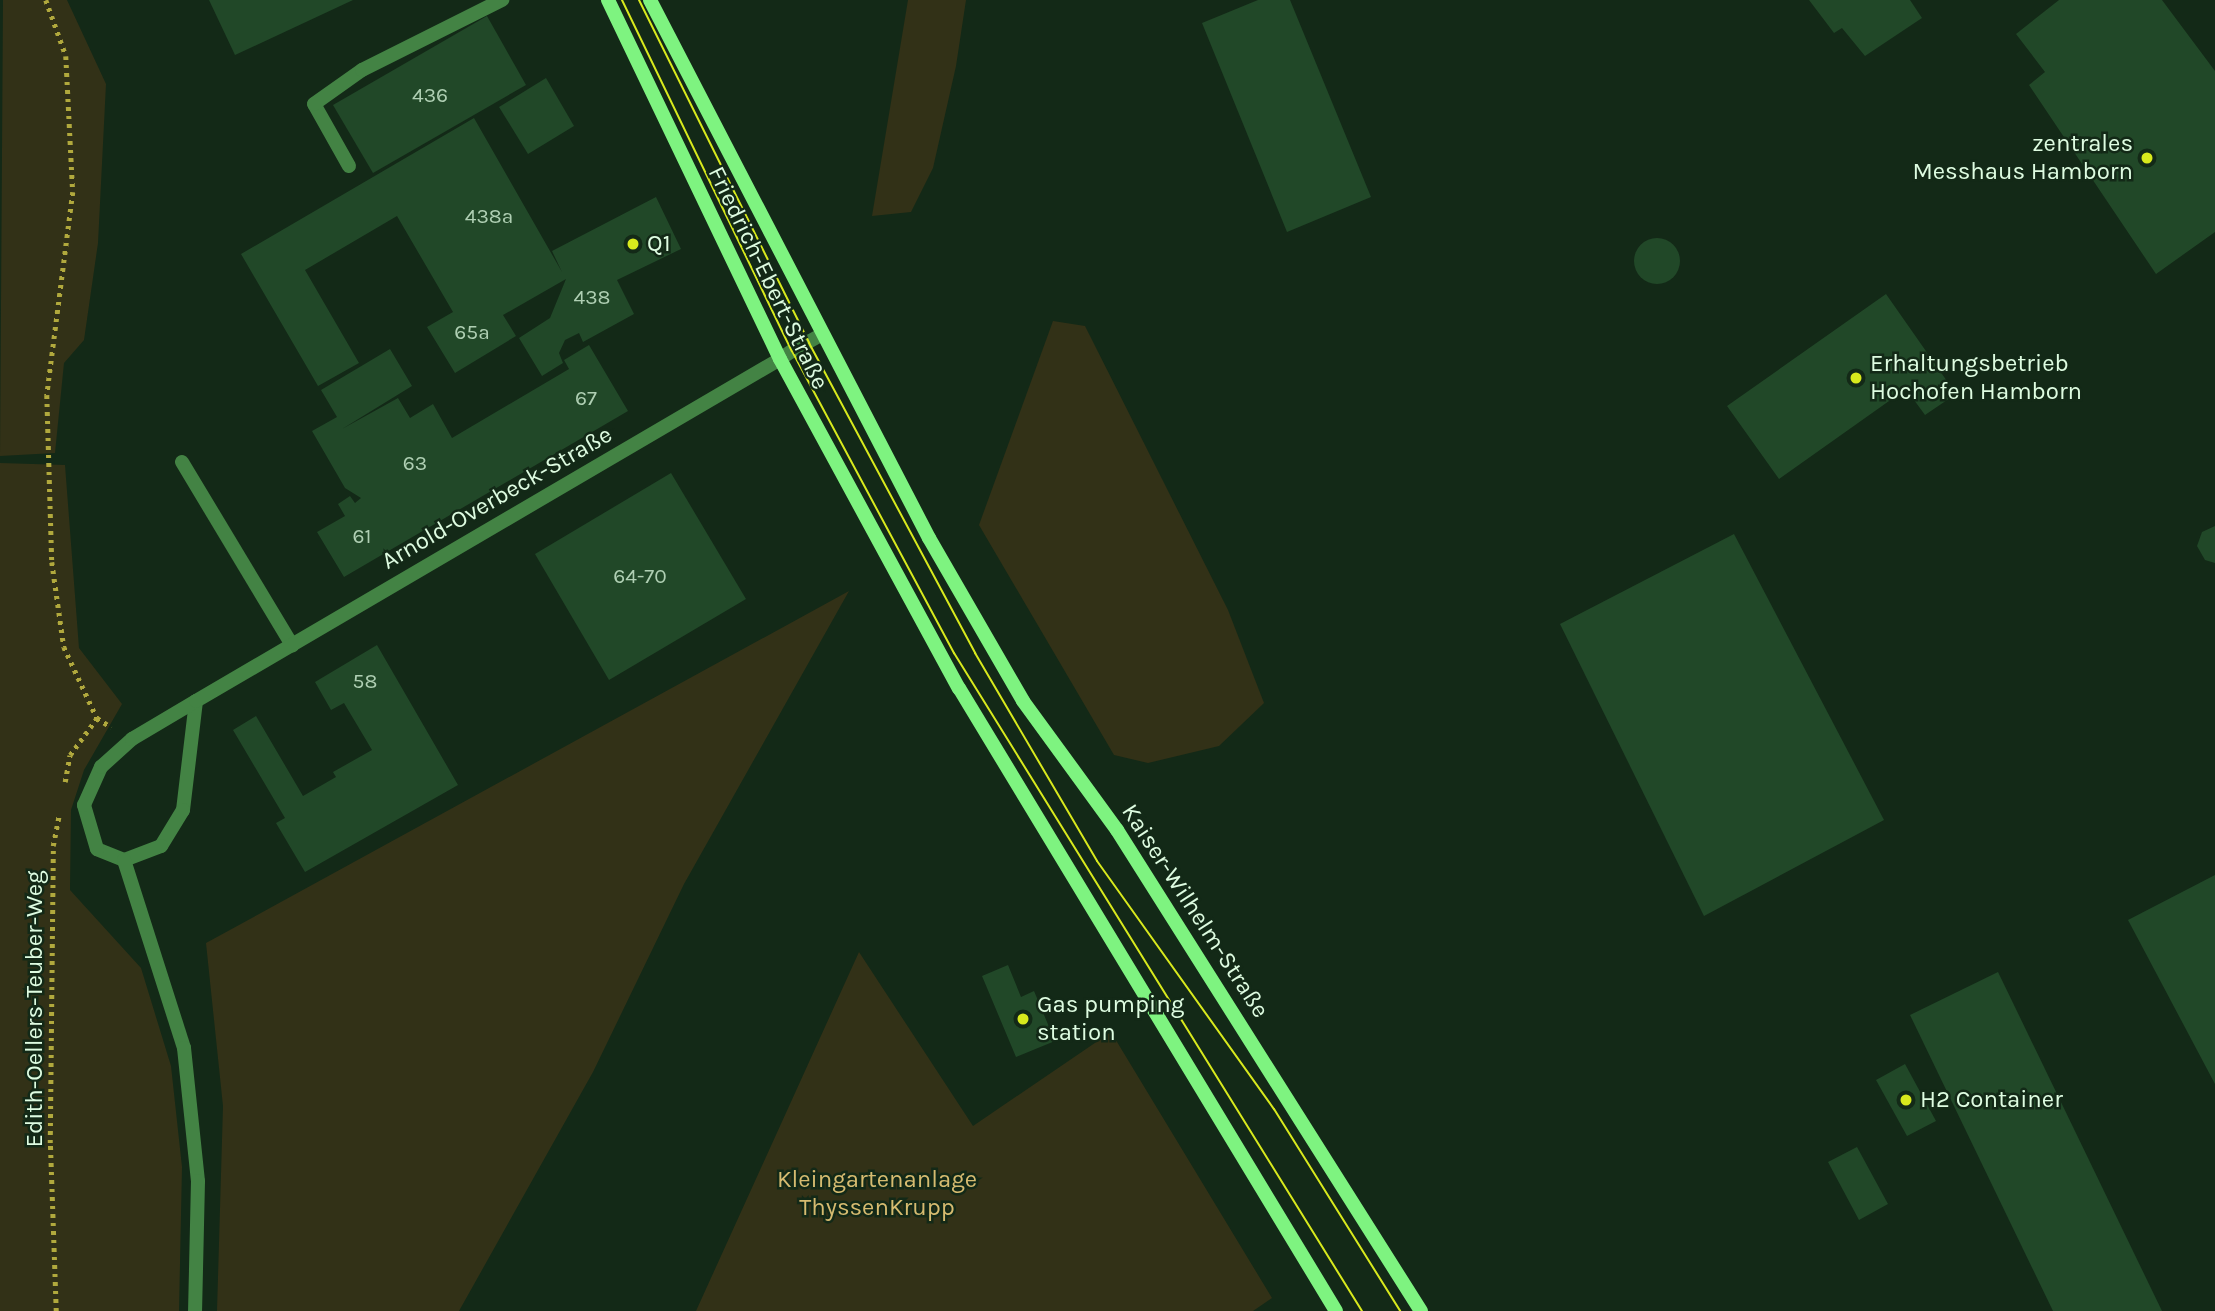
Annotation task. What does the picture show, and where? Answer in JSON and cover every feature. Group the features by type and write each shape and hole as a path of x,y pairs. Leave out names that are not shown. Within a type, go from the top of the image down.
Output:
{"main road":[{"name":"Friedrich-Ebert-Straße","path":"608,0 780,359 897,572 1115,950 1336,1311"},
{"name":"Friedrich-Ebert-Straße","path":"650,0 821,335 929,538"},
{"name":"Kaiser-Wilhelm-Straße","path":"929,538 1023,701 1117,830 1420,1311"}],"street":[{"path":"349,166 314,104 362,70 502,0"},
{"name":"Arnold-Overbeck-Straße","path":"124,860 97,849 84,805 101,767 132,739 821,335"},
{"path":"182,462 292,645"},
{"path":"195,1311 198,1181 184,1048 124,860 161,846 183,810 196,701"}],"path":[{"path":"46,0 66,56 72,192 47,395 52,562 64,647 97,718 132,739"},
{"path":"63,794 70,755 97,718"},
{"name":"Edith-Oellers-Teuber-Weg","path":"56,1311 50,1143 53,846 60,807"}],"green space":[{"path":"3,0 67,0 106,84 98,243 84,340 64,363 55,453 0,456"},
{"path":"908,0 966,0 956,66 933,168 911,212 872,216"},
{"path":"1053,321 1085,326 1228,610 1264,703 1219,746 1148,763 1114,755 979,525"},
{"path":"0,463 65,465 79,648 122,704 84,770 71,810 70,890 141,968 171,1066 182,1167 179,1311 0,1311"},
{"path":"849,591 684,884 593,1072 459,1311 217,1311 223,1106 206,943"},
{"name":"Kleingartenanlage ThyssenKrupp","path":"859,952 973,1126 1111,1032 1272,1298 1253,1311 696,1311"}],"building":[{"path":"209,0 353,0 235,55"},
{"path":"1258,0 1290,0 1371,197 1287,232 1202,23"},
{"path":"1809,0 1910,0 1922,18 1865,56 1842,28 1834,33"},
{"name":"zentrales Messhaus Hamborn","path":"2059,0 2162,0 2215,71 2215,232 2156,274 2029,85 2045,72 2016,34"},
{"path":"487,16 526,85 373,173 333,105"},
{"path":"546,78 574,126 528,154 499,107"},
{"path":"474,118 562,272 552,251 656,197 681,249 617,280 634,314 583,342 579,333 565,340 559,353 563,363 542,376 519,338 550,318 566,279 503,315 516,336 455,373 427,327 453,312 397,216 305,270 359,363 318,386 241,254"},
{"path":"1657,238 1673,245 1680,261 1673,277 1657,284 1641,277 1634,261 1641,245"},
{"name":"Erhaltungsbetrieb Hochofen Hamborn","path":"1886,294 1956,394 1925,415 1906,389 1779,479 1727,406"},
{"path":"589,345 628,411 344,577 317,532 345,516 338,504 350,496 355,503 361,498 345,488 312,431 337,417 321,390 390,349 412,386 342,429 398,398 410,418 433,404 452,438 569,369 564,360"},
{"path":"671,473 746,599 609,680 535,554"},
{"path":"2215,526 2215,563 2205,560 2197,546 2202,532"},
{"path":"1734,534 1884,820 1704,916 1560,624"},
{"path":"377,645 458,785 305,872 276,823 285,818 233,730 256,716 303,796 336,777 333,772 372,750 344,703 331,710 315,682"},
{"path":"2215,875 2215,1084 2128,920"},
{"name":"Gas pumping station","path":"1008,965 1021,997 1034,991 1055,1041 1016,1057 982,976"},
{"path":"1998,972 2162,1311 2053,1311 1910,1015"},
{"name":"H2 Container","path":"1905,1064 1936,1121 1907,1136 1876,1080"},
{"path":"1857,1147 1888,1204 1859,1220 1828,1162"}],"tram line":[{"path":"622,0 792,351 954,653 1362,1311"},
{"path":"639,0 809,343 975,653 1097,861 1274,1109 1400,1311"}],"place":[{"name":"zentrales Messhaus Hamborn","path":"2147,158"},
{"name":"Q1","path":"633,244"},
{"name":"Erhaltungsbetrieb Hochofen Hamborn","path":"1856,378"},
{"name":"Gas pumping station","path":"1023,1019"},
{"name":"H2 Container","path":"1906,1100"}]}
